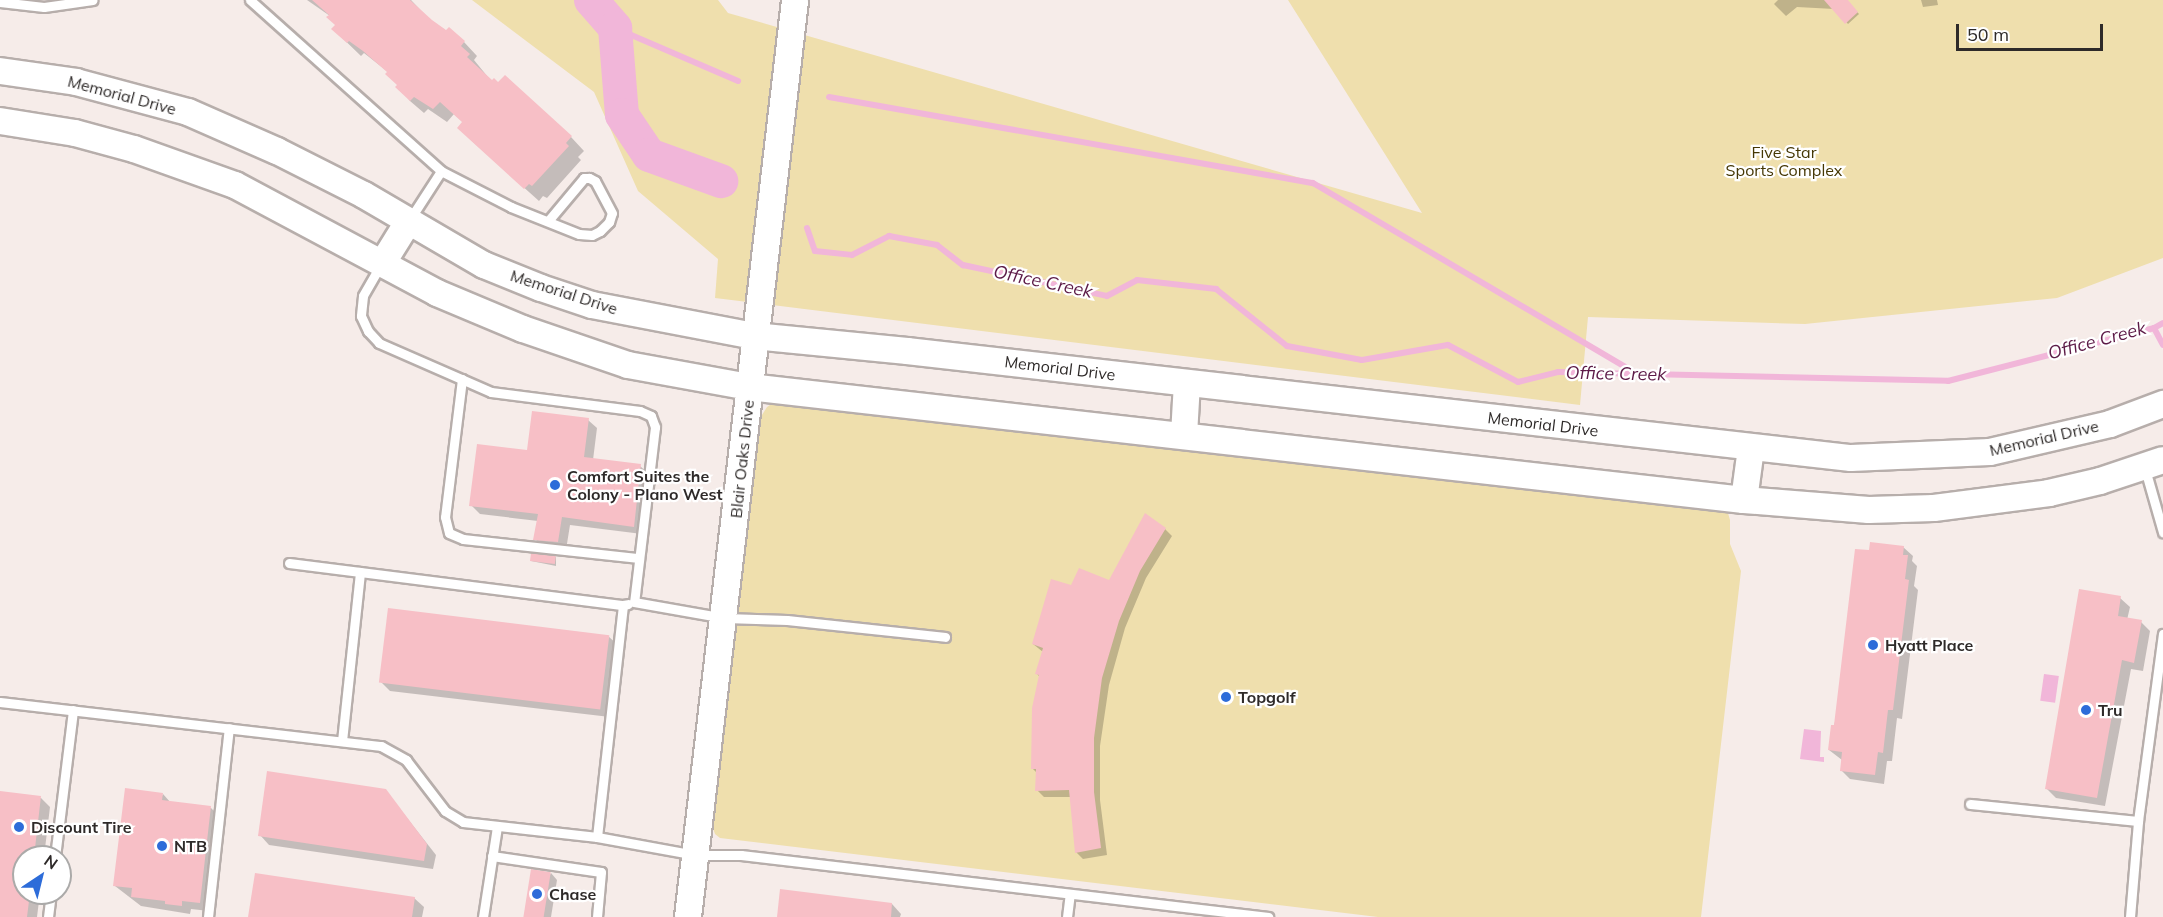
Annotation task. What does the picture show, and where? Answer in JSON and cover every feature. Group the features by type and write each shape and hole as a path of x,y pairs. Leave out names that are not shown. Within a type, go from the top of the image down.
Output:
{"street":[{"name":"Blair Oaks Drive","path":"688,917 725,618 754,336 795,0"},
{"name":"Memorial Drive","path":"0,71 76,81 188,112 286,155 364,195 484,265 592,305 754,336 1851,458 1990,452 2110,424 2163,404"},
{"path":"0,121 75,134 134,149 235,184 382,264 471,309 628,365 749,387 1744,500 1869,510 1934,508 2049,493 2100,482 2154,464"},
{"path":"382,264 408,222"},
{"path":"1184,435 1187,383"},
{"path":"1744,500 1751,448"}],"lane":[{"path":"0,2 44,7 93,0"},
{"path":"250,0 441,171 511,207 579,234 592,235 609,222 612,213 595,181 584,178 548,221"},
{"path":"408,222 441,171"},
{"path":"382,264 363,296 361,316 368,331 379,343 491,392 640,411 651,416 654,427 634,602"},
{"path":"462,380 445,517 449,533 463,539 639,558"},
{"path":"2154,464 2163,532"},
{"path":"289,563 623,605 634,602 725,618 787,620 945,637"},
{"path":"342,741 360,572"},
{"path":"597,837 623,605"},
{"path":"2130,917 2138,821 2163,634"},
{"path":"0,702 381,746 406,760 446,811 463,822 597,837 696,855 741,855 1268,917"},
{"path":"56,845 73,710"},
{"path":"208,917 229,728"},
{"path":"1970,804 2138,821"},
{"path":"483,917 497,826"},
{"path":"492,856 601,872 597,917"},
{"path":"1067,917 1070,894"}],"green space":[{"name":"Five Star Sports Complex","path":"472,0 718,0 728,13 1422,213 1288,0 2163,0 2163,258 2057,298 1805,324 1588,317 1580,405 715,298 718,259 638,191 594,92"},
{"name":"Topgolf","path":"779,399 1719,507 1728,513 1730,544 1741,571 1701,917 1378,917 720,838 715,834 711,823 757,423 767,407"}],"shaded area":[{"path":"2044,674 2059,676 2055,703 2040,701"},
{"path":"1804,729 1821,731 1820,757 1824,757 1824,762 1800,759"}],"building":[{"path":"312,0 410,0 432,20 446,30 449,27 465,41 461,46 470,54 467,57 492,80 494,78 498,82 505,75 572,136 566,143 569,146 532,186 529,184 524,189 457,128 462,122 440,102 433,109 414,97 410,101 395,87 397,85 385,74 387,72 363,51 349,41 347,43 331,29 335,25 326,17 329,15"},
{"path":"1824,0 1848,0 1858,12 1845,24"},
{"name":"Comfort Suites the Colony - Plano West","path":"532,411 589,418 584,457 641,464 634,527 562,517 558,542 533,540 538,514 469,506 477,444 527,450"},
{"path":"1145,513 1166,528 1140,571 1119,621 1102,678 1094,738 1094,792 1101,848 1075,853 1069,790 1035,791 1036,769 1031,769 1032,708 1039,675 1035,674 1043,648 1032,644 1051,579 1071,585 1079,568 1109,580"},
{"name":"Hyatt Place","path":"1870,542 1904,546 1903,555 1908,555 1905,579 1909,580 1893,710 1888,710 1883,753 1878,752 1875,775 1840,771 1842,752 1828,750 1831,725 1834,725 1855,549 1869,550"},
{"path":"531,553 556,556 555,564 530,561"},
{"name":"Tru","path":"2079,589 2121,596 2118,616 2142,620 2134,663 2122,660 2097,798 2045,789"},
{"path":"388,608 609,635 600,710 379,682"},
{"path":"267,771 386,789 427,844 424,861 258,836"},
{"name":"NTB","path":"125,788 163,793 162,800 211,806 200,903 182,901 182,906 165,904 165,901 131,897 132,888 113,886"},
{"name":"Discount Tire","path":"0,791 41,796 35,845 12,845 12,905 28,905 27,917 0,917"},
{"name":"Chase","path":"531,869 551,872 544,917 523,917"},
{"path":"255,873 415,897 412,917 248,917"},
{"path":"780,889 892,903 891,917 777,917"}],"waterway":[{"name":"Office Creek","path":"591,0 615,28 622,115 649,155 721,181"},
{"path":"615,28 738,81"},
{"path":"829,97 1313,183 1640,376"},
{"name":"Office Creek","path":"807,228 815,251 852,255 889,236 937,245 963,265 1107,296 1137,280 1216,289 1287,346 1362,360 1448,345 1518,382 1558,372 1948,381 2154,328 2163,323"},
{"path":"2154,328 2163,345"}],"place":[{"name":"Comfort Suites the Colony - Plano West","path":"555,485"},
{"name":"Hyatt Place","path":"1873,645"},
{"name":"Topgolf","path":"1226,697"},
{"name":"Tru","path":"2086,710"},
{"name":"Discount Tire","path":"19,827"},
{"name":"NTB","path":"162,846"},
{"name":"Chase","path":"537,894"}]}
